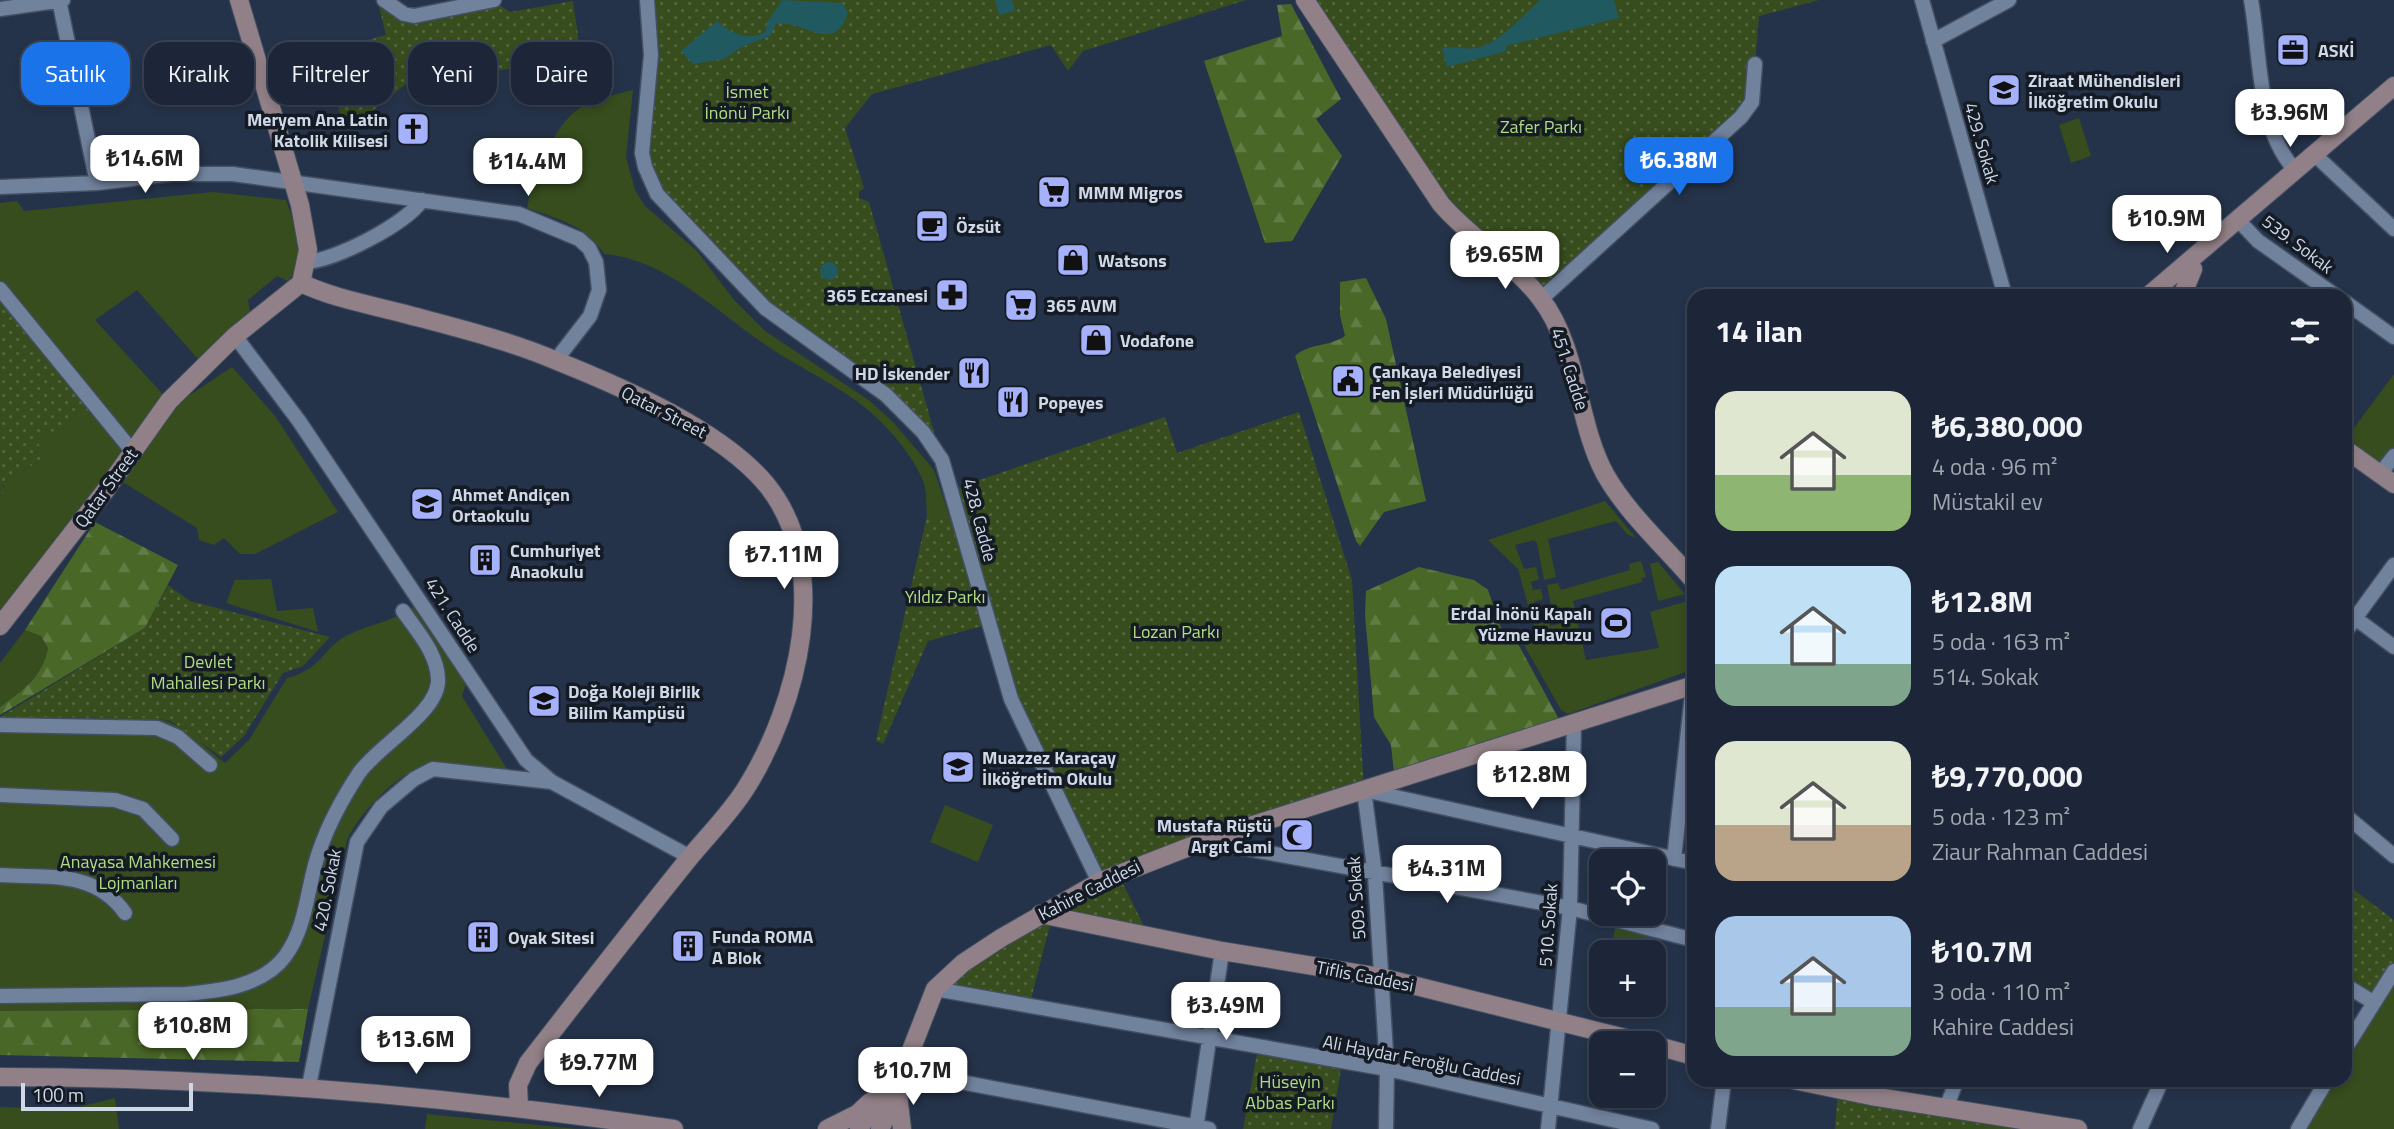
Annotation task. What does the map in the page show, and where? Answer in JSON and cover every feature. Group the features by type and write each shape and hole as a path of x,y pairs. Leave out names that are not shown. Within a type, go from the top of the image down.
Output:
{"main road":[{"path":"239,0 305,229 309,250 300,283"},
{"name":"451. Cadde","path":"1305,0 1441,204 1463,230 1541,299 1558,328 1605,473 1620,495 1687,573"},
{"path":"2157,289 2213,244 2314,153 2394,86"},
{"path":"2173,289 2213,244"},
{"path":"2185,289 2193,269"},
{"name":"Qatar Street","path":"0,626 169,401 235,336 300,283 322,293 409,315 556,360 711,435 765,483 784,510 797,546 804,618 798,656 784,705 748,785 723,822 690,857 528,1063 517,1085 519,1107"},
{"path":"2352,454 2387,479"},
{"name":"Kahire Caddesi","path":"892,1091 935,989 963,963 1040,914 1099,881 1212,838 1687,687"},
{"name":"Tiflis Caddesi","path":"1040,914 1222,951 1380,977 1600,1031"},
{"path":"1666,1048 1687,1054"},
{"path":"0,1077 309,1086 519,1107 674,1129"},
{"path":"1872,1088 2001,1123 2078,1129"},
{"path":"827,1129 857,1114 892,1091"},
{"path":"859,1129 892,1091"},
{"path":"880,1129 892,1091"},
{"path":"892,1091 902,1129"}],"street":[{"path":"0,9 60,0 97,183"},
{"path":"384,0 404,14 414,16 486,4 494,0"},
{"name":"428. Cadde","path":"647,0 651,55 642,153 645,167 665,205 711,248 780,322 877,389 907,414 942,460 1012,699 1099,881"},
{"name":"429. Sokak","path":"1922,0 2003,289"},
{"path":"1933,41 2009,0"},
{"path":"2250,0 2270,119 2286,160 2295,170"},
{"path":"1541,299 1741,117 1752,102 1755,64"},
{"path":"2314,153 2394,229"},
{"path":"0,187 97,183 172,174 233,174 292,180 519,214 579,239 590,248 596,261 599,290 590,316 556,360"},
{"path":"306,262 338,254 406,215 422,200"},
{"name":"539. Sokak","path":"2239,221 2258,241 2326,289"},
{"path":"0,289 132,452"},
{"path":"2352,307 2394,337"},
{"name":"421. Cadde","path":"235,336 299,421 526,760 552,782 690,857"},
{"path":"2387,479 2394,456"},
{"path":"2352,622 2394,565"},
{"path":"0,996 213,991 245,983 266,974 276,965 286,955 300,927 320,849 342,802 361,771 420,714 434,694 438,682 435,665 428,648 403,611"},
{"path":"2355,618 2394,647"},
{"name":"510. Sokak","path":"1548,1129 1570,908 1574,724"},
{"path":"0,726 157,728 178,737 210,765"},
{"path":"1674,859 1687,746"},
{"name":"420. Sokak","path":"309,1086 356,842 367,823 381,807 414,779 433,769 552,782"},
{"path":"1364,790 1687,862"},
{"name":"509. Sokak","path":"1364,790 1375,875 1387,1069 1386,1129"},
{"path":"0,795 115,800 134,804 172,839"},
{"path":"2352,821 2394,856"},
{"path":"1212,838 1226,845 1375,875 1570,908 1687,938"},
{"path":"0,874 86,881 103,889 125,912"},
{"path":"903,1070 1200,1128 1222,951"},
{"path":"2352,1037 2394,971"},
{"name":"Ali Haydar Feroğlu Caddesi","path":"935,989 1209,1040 1387,1069 1652,1129"},
{"path":"2352,989 2373,1002"},
{"path":"1718,1129 1723,1087"},
{"path":"1945,1108 1954,1087"},
{"path":"2140,1129 2159,1087"},
{"path":"2298,1129 2318,1087"}],"green space":[{"path":"385,0 399,11 493,1 510,12 573,1 579,42 511,42 511,68 497,71 497,42 408,42 408,82 394,94 394,42 360,42 386,35 379,7"},
{"name":"İsmet İnönü Parkı","path":"647,0 1246,0 1083,51 1068,71 1051,45 872,94 845,128 864,188 859,192 859,198 869,202 942,460 923,432 781,322 665,205 645,167"},
{"name":"Zafer Parkı","path":"1305,0 1819,0 1759,16 1752,102 1541,299 1463,230"},
{"path":"1291,4 1341,99 1316,119 1342,156 1292,241 1265,243 1204,61 1282,36 1277,5"},
{"path":"633,90 626,157 635,190 645,206 697,251 734,300 765,331 870,401 893,422 934,470 951,521 927,516 924,484 911,458 884,425 853,398 770,348 671,277 627,258 604,254 589,236 580,230 527,208 546,153 561,127 570,116 586,105 612,105 612,95"},
{"path":"338,105 380,105 360,121 343,125"},
{"path":"2079,118 2091,156 2071,163 2059,125"},
{"path":"213,192 286,200 298,241 294,272 288,281 277,276 248,300 250,312 198,359 137,290 95,320 169,401 0,626 0,495 6,491 2,483 46,457 37,441 0,289 0,203 17,201 24,211"},
{"path":"1366,278 1386,319 1426,501 1384,512 1360,546 1356,541 1295,356 1306,349 1345,336 1340,315 1340,282"},
{"path":"0,289 95,406 37,441 46,457 2,483 6,491 0,495"},
{"path":"232,367 275,416 338,512 255,554 240,554 224,538 214,545 199,540 197,528 121,481 169,409"},
{"path":"2394,374 2394,456 2380,474 2352,454 2352,431"},
{"name":"Lozan Parkı","path":"1299,412 1352,580 1364,790 1118,874 1149,936 1052,917 1029,1007 935,989 1099,881 1055,790 989,624 928,641 883,744 876,741 927,516 960,522 953,489 1165,417 1177,453"},
{"path":"1605,501 1636,538 1627,534 1616,521 1548,539 1556,577 1544,580 1537,543 1534,540 1515,545 1524,569 1536,567 1539,579 1531,582 1533,590 1541,589 1543,599 1534,602 1536,613 1545,611 1550,626 1559,624 1557,615 1553,615 1547,585 1558,583 1561,590 1630,570 1629,564 1641,561 1646,577 1641,579 1642,582 1573,601 1586,660 1659,648 1650,612 1687,601 1687,672 1568,714 1561,710 1524,645 1538,641 1518,569 1488,540"},
{"path":"95,522 178,565 145,628 0,715 0,707 24,688 41,667 48,648 41,636 25,630"},
{"path":"1649,560 1650,564 1658,562 1685,594 1658,601"},
{"path":"1419,567 1474,580 1488,590 1505,640 1517,642 1560,721 1394,773 1391,745 1374,717 1365,615 1366,591"},
{"path":"271,579 277,611 313,608 318,632 226,603 235,580"},
{"name":"Devlet Mahallesi Parkı","path":"168,585 190,601 330,637 303,666 283,673 244,736 221,757 171,721 156,718 0,717 145,628"},
{"name":"Anayasa Mahkemesi Lojmanları","path":"413,607 466,684 462,696 507,769 449,763 431,764 406,774 394,783 361,817 347,840 308,1009 0,1011 0,717 156,718 184,730 225,763 249,740 287,678 316,664 348,635"},
{"path":"25,630 41,636 48,648 45,658 31,682 0,707 0,663"},
{"path":"945,805 993,825 978,862 930,842"},
{"path":"2352,888 2394,920 2394,971 2373,1002 2352,989"},
{"path":"1616,926 1640,926 1656,930 1654,940 1613,940"},
{"path":"2394,971 2394,1129 2298,1129 2323,1087 2352,1087 2352,1038"},
{"path":"308,1009 299,1062 0,1055 0,1011"},
{"name":"Hüseyin Abbas Parkı","path":"1258,1048 1342,1063 1331,1129 1243,1129"},
{"path":"1838,1090 2078,1129 1835,1129"},
{"path":"115,1098 119,1129 0,1129 0,1107 71,1109"},
{"path":"427,1114 577,1129 425,1129"}],"shaded area":[{"path":"782,0 842,3 848,12 835,32 826,34 785,23 776,24 770,36 742,47 724,59 693,64 681,51 717,21 740,35 753,36 765,32 767,23"},
{"path":"995,0 1012,0 1015,11 999,15"},
{"path":"1540,0 1614,0 1619,18 1506,46 1507,51 1447,67 1442,48 1476,48 1485,45 1502,35"},
{"path":"829,262 835,265 838,271 835,277 829,280 823,277 820,271 823,265"}],"place":[{"name":"ASKİ","path":"2293,50"},
{"name":"Ziraat Mühendisleri İlköğretim Okulu","path":"2004,90"},
{"name":"Meryem Ana Latin Katolik Kilisesi","path":"413,129"},
{"name":"MMM Migros","path":"1054,192"},
{"name":"Özsüt","path":"932,226"},
{"name":"Watsons","path":"1073,260"},
{"name":"365 Eczanesi","path":"952,295"},
{"name":"365 AVM","path":"1021,305"},
{"name":"Vodafone","path":"1096,340"},
{"name":"HD İskender","path":"974,373"},
{"name":"Çankaya Belediyesi Fen İşleri Müdürlüğü","path":"1348,381"},
{"name":"Popeyes","path":"1013,402"},
{"name":"Ahmet Andiçen Ortaokulu","path":"427,504"},
{"name":"Cumhuriyet Anaokulu","path":"485,560"},
{"name":"Erdal İnönü Kapalı Yüzme Havuzu","path":"1616,623"},
{"name":"Doğa Koleji Birlik Bilim Kampüsü","path":"544,701"},
{"name":"Muazzez Karaçay İlköğretim Okulu","path":"958,767"},
{"name":"Mustafa Rüştü Argıt Cami","path":"1297,835"},
{"name":"Oyak Sitesi","path":"483,937"},
{"name":"Funda ROMA A Blok","path":"688,946"}],"park label":[{"name":"Yıldız Parkı","path":"945,596"}]}
